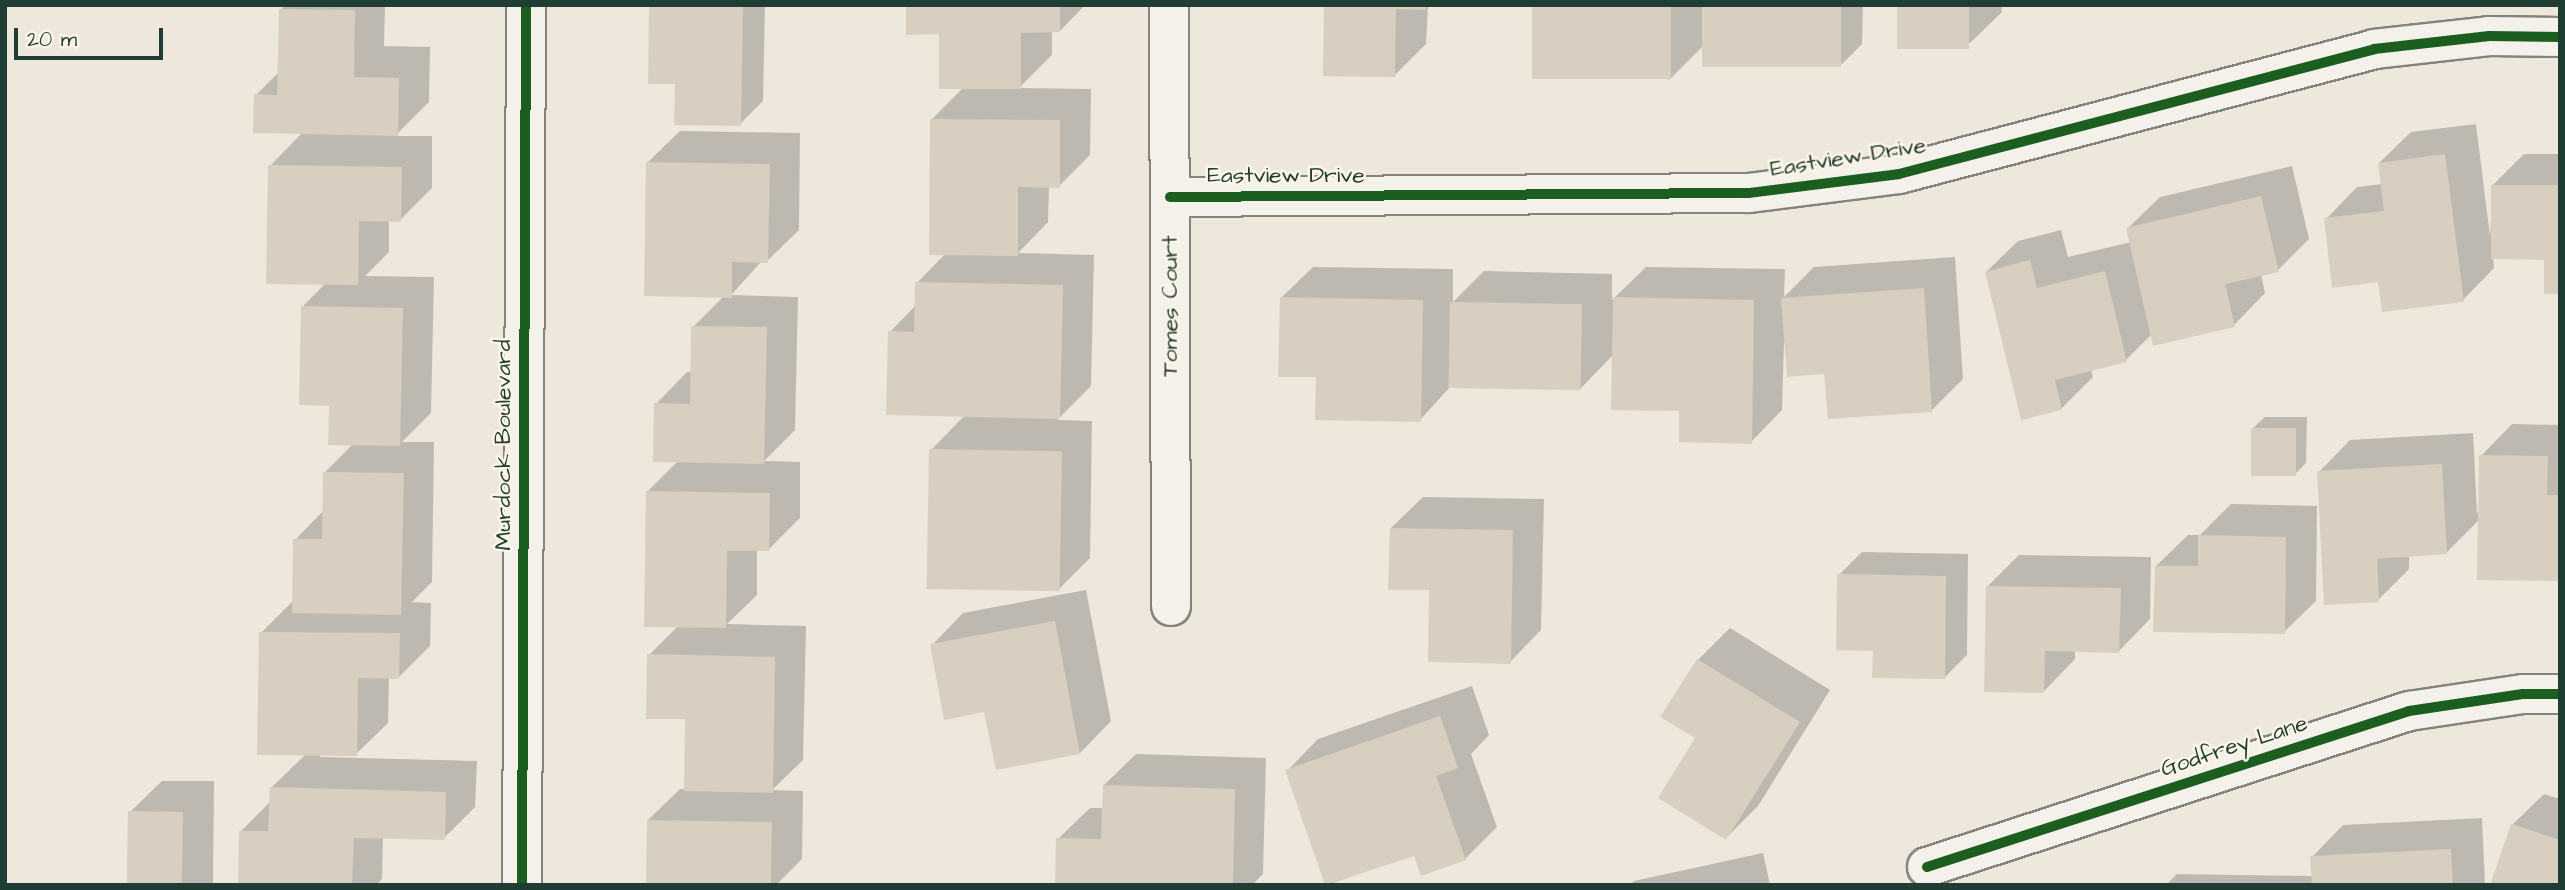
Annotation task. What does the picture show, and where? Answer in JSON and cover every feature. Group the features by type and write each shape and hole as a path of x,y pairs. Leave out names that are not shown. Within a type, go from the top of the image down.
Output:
{"street":[{"name":"Murdock Boulevard","path":"522,885 526,5"},
{"name":"Tomes Court","path":"1169,5 1171,606"},
{"name":"Eastview Drive","path":"1170,197 1749,193 1899,174 2374,49 2489,36 2560,37"},
{"name":"Godfrey Lane","path":"1927,867 2409,712 2523,694 2560,694"}],"building":[{"path":"649,5 743,5 741,126 674,125 675,84 648,84"},
{"path":"906,5 1060,5 1060,32 1021,33 1021,89 939,89 939,34 906,35"},
{"path":"1324,5 1426,5 1426,10 1396,9 1395,77 1323,76"},
{"path":"1532,5 1671,5 1671,79 1532,79"},
{"path":"1702,5 1841,5 1841,67 1702,67"},
{"path":"1897,5 1969,5 1969,49 1897,49"},
{"path":"279,9 355,10 354,77 399,78 398,136 253,133 254,94 277,95"},
{"path":"930,119 1060,120 1060,188 1018,187 1018,256 929,255"},
{"path":"2445,154 2464,302 2382,312 2378,282 2332,288 2324,218 2384,211 2378,163"},
{"path":"646,162 770,164 768,263 732,262 732,298 644,296"},
{"path":"268,165 402,167 401,222 359,221 358,285 266,284"},
{"path":"2491,185 2560,185 2560,294 2544,294 2544,260 2491,259"},
{"path":"2261,196 2279,272 2225,284 2235,327 2153,346 2126,228"},
{"path":"2030,260 2037,288 2105,271 2127,362 2055,380 2062,410 2021,420 1985,272"},
{"path":"915,282 1063,285 1060,419 886,415 888,331 914,332"},
{"path":"1924,288 1932,412 1828,419 1824,374 1787,377 1781,298"},
{"path":"1280,297 1423,300 1421,422 1315,420 1316,377 1278,377"},
{"path":"1613,297 1754,300 1752,444 1679,442 1679,411 1611,410"},
{"path":"1450,302 1582,304 1580,390 1448,388"},
{"path":"301,306 403,308 400,446 328,445 329,406 299,405"},
{"path":"691,326 767,327 764,464 653,462 654,403 690,404"},
{"path":"2251,428 2296,428 2296,476 2251,476"},
{"path":"929,449 1062,451 1060,591 927,589"},
{"path":"2479,455 2548,456 2547,495 2560,495 2560,581 2477,580"},
{"path":"2442,464 2447,554 2377,559 2379,602 2324,605 2317,471"},
{"path":"323,472 404,473 401,615 292,613 293,539 322,539"},
{"path":"646,491 770,493 769,551 727,551 726,628 644,627"},
{"path":"1390,528 1513,530 1511,664 1428,662 1429,590 1388,590"},
{"path":"2198,535 2286,537 2285,634 2153,632 2155,566 2198,566"},
{"path":"1837,574 1946,576 1945,679 1872,678 1873,651 1836,650"},
{"path":"1986,586 2121,588 2119,653 2045,651 2044,693 1984,692"},
{"path":"1055,621 1080,754 996,770 984,712 944,720 930,644"},
{"path":"259,632 400,633 399,679 358,678 357,756 257,755"},
{"path":"647,654 775,657 773,793 684,791 685,719 646,719"},
{"path":"1697,659 1800,722 1726,840 1658,798 1695,738 1660,717"},
{"path":"1440,716 1458,768 1436,776 1466,860 1421,876 1414,856 1325,885 1285,770"},
{"path":"1103,785 1235,789 1233,885 1055,885 1056,838 1101,839"},
{"path":"270,787 446,792 445,840 354,838 352,885 238,885 239,831 268,831"},
{"path":"128,811 183,812 182,885 127,885"},
{"path":"647,820 772,822 771,885 646,885"},
{"path":"2511,824 2560,840 2560,885 2490,885"},
{"path":"2451,849 2453,885 2312,885 2310,856"}],"cycle path":[{"path":"522,885 526,5"},
{"path":"1170,197 1749,193 1899,174 2374,49 2489,36 2560,37"},
{"path":"1927,867 2409,711 2523,694 2560,694"}]}
